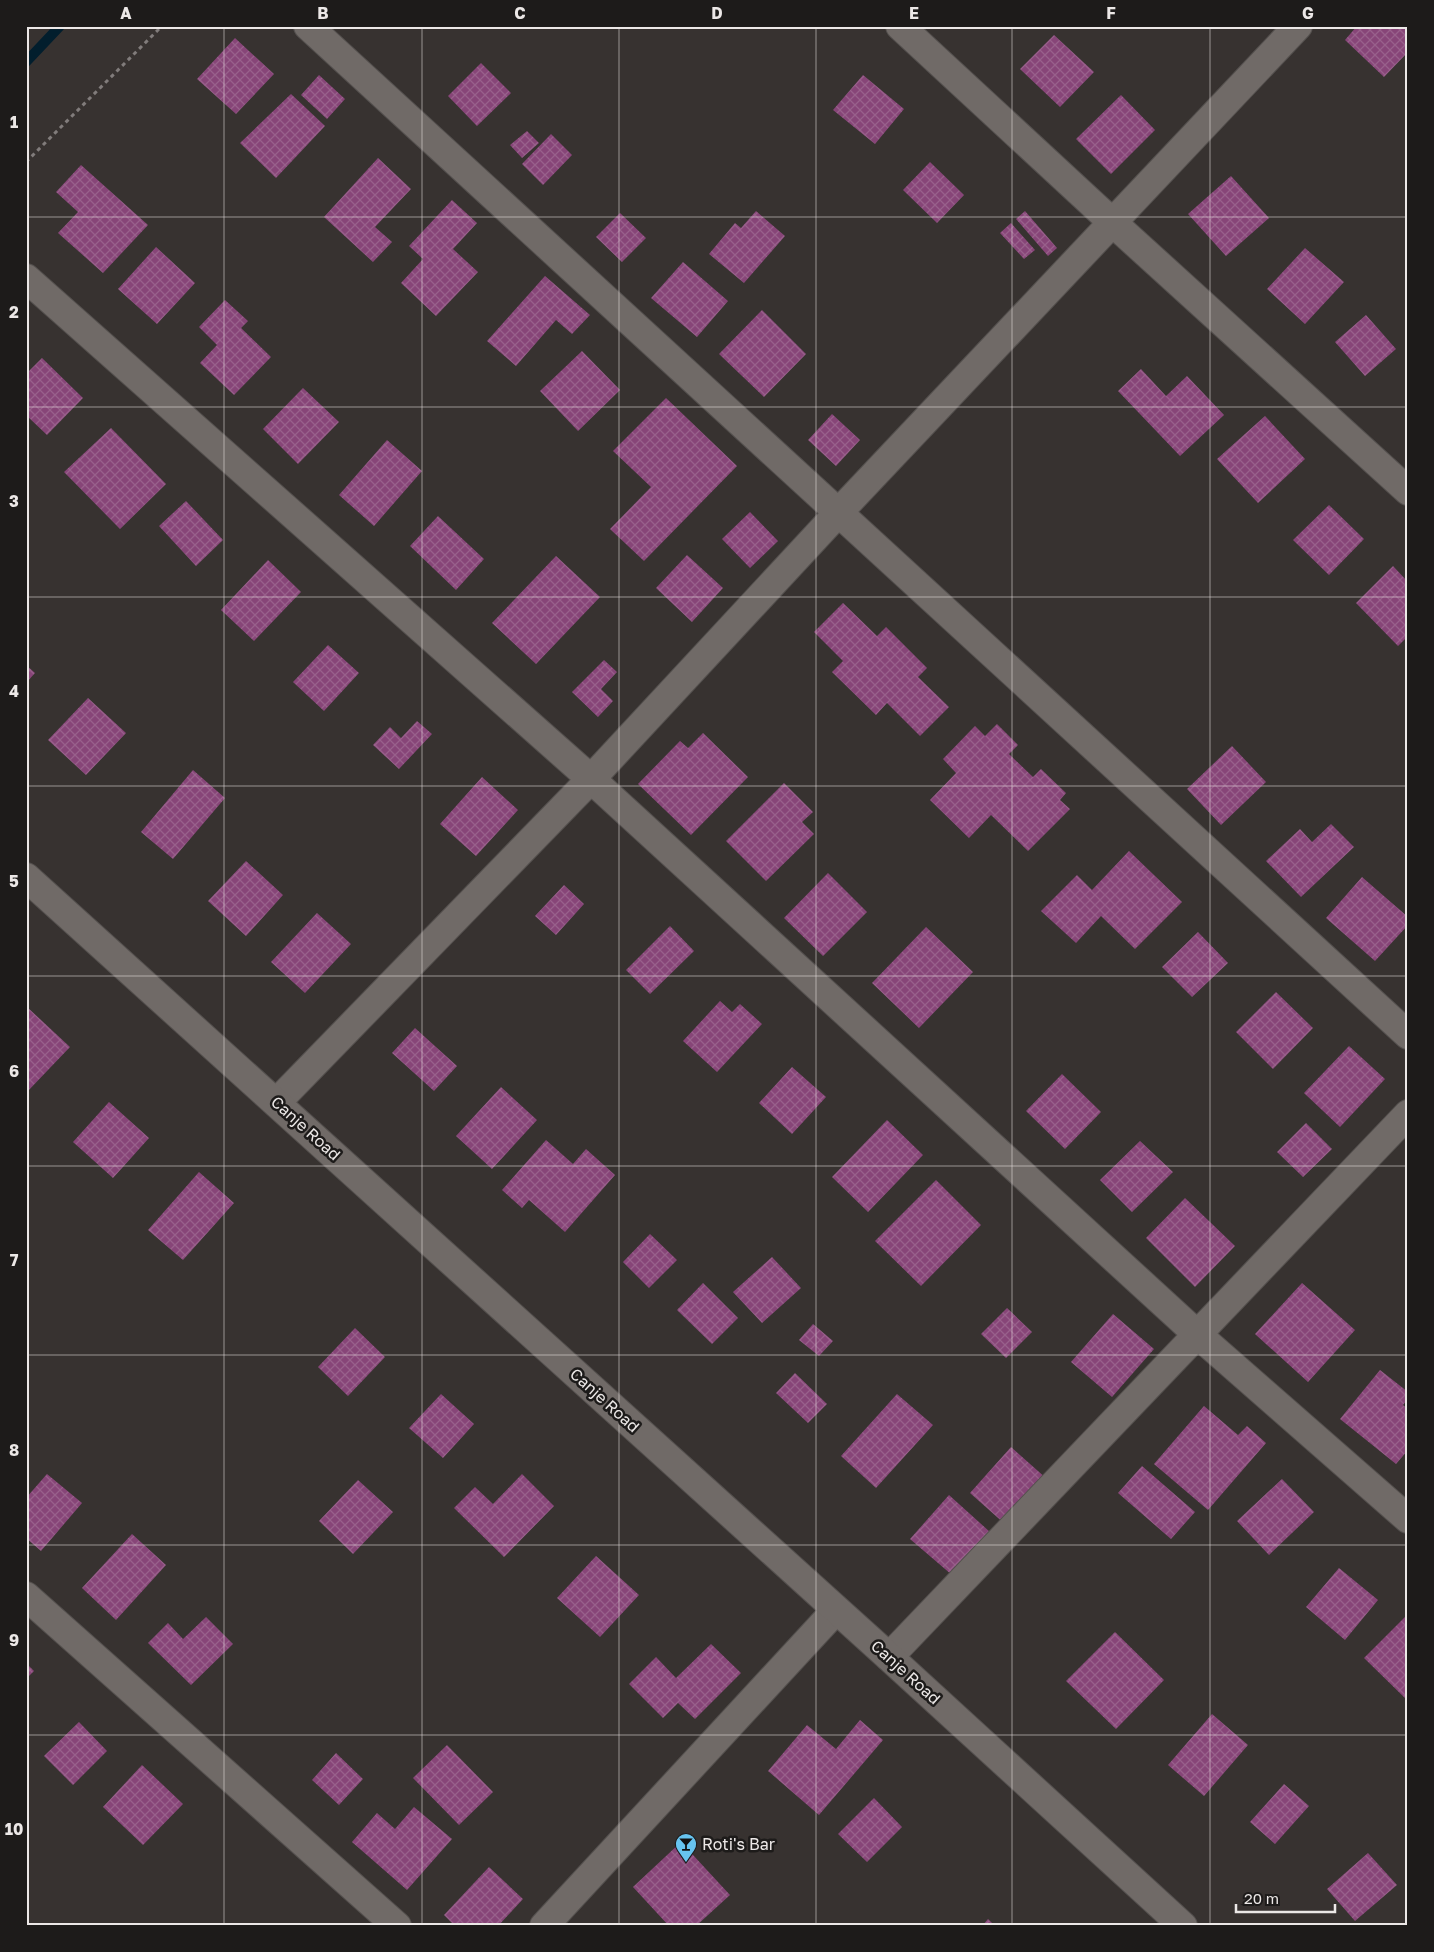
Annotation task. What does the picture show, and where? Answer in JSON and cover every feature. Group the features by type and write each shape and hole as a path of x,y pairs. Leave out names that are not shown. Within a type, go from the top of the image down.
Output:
{"street":[{"path":"308,26 1408,1035"},
{"path":"900,26 1408,491"},
{"path":"276,1102 591,779 838,513 1298,26"},
{"path":"26,278 591,779 1198,1335 1408,1519"},
{"name":"Canje Road","path":"26,877 889,1657 1183,1926"},
{"path":"889,1657 1408,1114"},
{"path":"26,1596 397,1926"},
{"path":"544,1926 836,1610"}],"path":[{"path":"26,162 162,26"}],"building":[{"path":"1357,26 1403,26 1408,31 1408,52 1384,77 1345,40"},
{"path":"1054,35 1094,72 1060,107 1020,69"},
{"path":"235,38 274,74 236,114 197,79"},
{"path":"481,63 511,93 477,126 448,96"},
{"path":"319,75 345,99 327,119 301,95"},
{"path":"863,75 904,109 875,144 833,110"},
{"path":"291,94 325,126 276,178 240,143"},
{"path":"1121,95 1155,130 1111,174 1076,139"},
{"path":"527,131 539,143 522,158 510,145"},
{"path":"551,134 572,155 543,185 522,164"},
{"path":"378,158 411,189 375,227 392,242 373,262 324,217"},
{"path":"930,162 964,195 937,223 903,190"},
{"path":"81,165 148,225 103,273 58,233 78,212 56,192"},
{"path":"1231,176 1269,218 1226,256 1188,214"},
{"path":"452,200 477,223 453,249 478,272 436,316 401,283 423,259 409,246"},
{"path":"756,211 785,236 744,283 709,254 735,223 741,228"},
{"path":"1025,211 1057,248 1048,256 1016,219"},
{"path":"620,213 646,238 622,262 596,237"},
{"path":"1011,223 1035,250 1024,259 1000,233"},
{"path":"156,247 195,283 157,324 118,289"},
{"path":"1305,248 1344,282 1305,324 1267,289"},
{"path":"683,262 728,301 697,337 651,298"},
{"path":"545,276 590,315 572,334 556,320 516,366 487,341"},
{"path":"225,300 248,321 241,328 271,357 234,395 200,363 217,345 199,327"},
{"path":"762,310 806,354 764,397 719,354"},
{"path":"1366,315 1396,349 1365,376 1335,342"},
{"path":"582,351 620,390 578,431 540,391"},
{"path":"42,358 83,398 47,435 26,415 26,374"},
{"path":"1141,369 1166,396 1187,376 1224,415 1180,456 1118,391"},
{"path":"303,388 339,422 298,464 263,429"},
{"path":"666,398 737,466 644,561 610,529 651,487 613,451"},
{"path":"832,414 860,440 836,466 808,440"},
{"path":"1265,416 1305,459 1258,503 1217,459"},
{"path":"111,428 166,484 120,529 64,472"},
{"path":"387,440 422,471 374,526 339,495"},
{"path":"186,501 223,540 196,566 159,526"},
{"path":"1329,505 1364,539 1329,575 1293,540"},
{"path":"750,512 778,541 750,568 722,539"},
{"path":"438,516 484,559 456,590 410,546"},
{"path":"687,555 723,588 692,622 656,588"},
{"path":"556,556 600,597 536,664 492,623"},
{"path":"268,560 301,592 254,641 221,610"},
{"path":"1393,566 1408,582 1408,636 1398,646 1356,603"},
{"path":"843,603 877,636 886,627 927,668 918,677 949,707 920,736 887,703 876,715 832,672 843,661 814,632"},
{"path":"328,645 359,673 324,711 293,682"},
{"path":"604,660 617,672 601,689 613,701 598,717 572,692"},
{"path":"26,665 35,673 26,683"},
{"path":"88,698 126,733 86,775 48,740"},
{"path":"417,721 432,734 399,769 373,745 390,727 401,738"},
{"path":"997,724 1018,745 1009,754 1033,777 1041,769 1066,793 1060,800 1070,809 1028,851 991,815 969,838 930,800 956,773 943,759 975,726 985,736"},
{"path":"703,733 748,777 691,835 638,784 680,741 688,748"},
{"path":"1232,746 1266,782 1221,825 1187,789"},
{"path":"193,770 225,798 173,859 141,832"},
{"path":"482,777 518,810 476,856 440,824"},
{"path":"784,783 813,812 802,822 814,834 766,881 726,841"},
{"path":"1331,824 1354,847 1301,897 1266,861 1300,829 1312,842"},
{"path":"1129,851 1182,902 1135,949 1101,916 1076,943 1041,911 1077,875 1092,890"},
{"path":"246,861 283,895 246,936 208,901"},
{"path":"828,873 867,912 823,956 784,918"},
{"path":"1362,877 1408,917 1408,925 1375,961 1326,918"},
{"path":"564,885 584,904 556,935 535,916"},
{"path":"317,913 351,944 305,993 271,962"},
{"path":"670,926 694,951 650,994 626,970"},
{"path":"926,927 973,972 919,1028 872,983"},
{"path":"1198,932 1228,963 1192,997 1162,967"},
{"path":"1276,992 1313,1028 1273,1069 1236,1032"},
{"path":"720,1001 732,1012 740,1004 762,1024 717,1072 683,1041"},
{"path":"26,1006 70,1047 26,1093"},
{"path":"415,1028 457,1066 434,1091 392,1053"},
{"path":"1349,1046 1385,1079 1340,1127 1304,1093"},
{"path":"792,1067 826,1097 792,1134 759,1103"},
{"path":"1062,1074 1101,1112 1065,1149 1026,1111"},
{"path":"501,1087 537,1120 492,1169 456,1136"},
{"path":"109,1102 149,1138 113,1178 73,1142"},
{"path":"887,1120 923,1155 868,1212 832,1177"},
{"path":"1306,1123 1332,1149 1303,1177 1277,1152"},
{"path":"546,1140 573,1164 586,1149 615,1175 565,1232 529,1200 522,1208 502,1190"},
{"path":"1140,1141 1173,1172 1132,1212 1100,1180"},
{"path":"199,1172 234,1203 183,1260 148,1230"},
{"path":"936,1180 981,1225 921,1286 875,1241"},
{"path":"1185,1198 1235,1246 1195,1287 1146,1238"},
{"path":"650,1234 677,1260 649,1288 623,1262"},
{"path":"772,1257 801,1288 762,1323 733,1292"},
{"path":"703,1283 738,1318 712,1344 677,1310"},
{"path":"1302,1283 1355,1330 1308,1382 1255,1334"},
{"path":"1007,1308 1032,1332 1006,1358 981,1334"},
{"path":"1113,1314 1154,1349 1112,1397 1071,1362"},
{"path":"813,1324 833,1341 819,1356 799,1340"},
{"path":"355,1328 385,1357 348,1396 318,1367"},
{"path":"1380,1370 1408,1392 1408,1399 1403,1405 1408,1409 1408,1450 1396,1464 1340,1419"},
{"path":"795,1373 827,1404 808,1423 776,1393"},
{"path":"441,1394 474,1424 443,1458 409,1428"},
{"path":"897,1394 933,1425 876,1488 841,1456"},
{"path":"1204,1406 1238,1435 1247,1426 1266,1443 1208,1510 1154,1464"},
{"path":"1011,1447 1047,1479 1006,1525 970,1493"},
{"path":"1142,1466 1195,1512 1171,1539 1118,1493"},
{"path":"47,1474 82,1503 41,1551 26,1538 26,1498"},
{"path":"522,1474 554,1506 504,1557 454,1508 475,1487 493,1504"},
{"path":"1282,1479 1314,1512 1269,1555 1237,1521"},
{"path":"358,1480 393,1512 353,1554 319,1521"},
{"path":"949,1495 990,1532 952,1575 910,1539"},
{"path":"132,1534 166,1565 116,1620 82,1588"},
{"path":"596,1556 639,1595 600,1637 557,1598"},
{"path":"1339,1568 1378,1600 1345,1640 1306,1607"},
{"path":"1408,1614 1408,1701 1364,1658"},
{"path":"206,1617 233,1644 191,1685 148,1643 168,1623 183,1639"},
{"path":"1115,1632 1164,1680 1116,1729 1066,1681"},
{"path":"711,1644 741,1673 695,1719 678,1703 663,1718 629,1684 656,1657 676,1678"},
{"path":"26,1663 34,1671 26,1679"},
{"path":"1212,1714 1248,1745 1204,1796 1168,1765"},
{"path":"860,1720 883,1740 819,1815 768,1771 807,1725 836,1749"},
{"path":"79,1722 107,1751 73,1785 44,1756"},
{"path":"447,1745 493,1792 459,1825 413,1778"},
{"path":"336,1753 363,1779 339,1805 312,1780"},
{"path":"142,1765 183,1804 143,1845 103,1807"},
{"path":"1284,1784 1309,1806 1275,1844 1250,1822"},
{"path":"874,1798 902,1827 867,1862 838,1834"},
{"path":"414,1807 452,1839 407,1890 352,1842 377,1813 395,1829"},
{"path":"681,1842 730,1895 696,1926 669,1926 633,1887"},
{"path":"1368,1853 1397,1885 1355,1921 1327,1889"},
{"path":"489,1867 523,1899 498,1926 455,1926 444,1915"},
{"path":"988,1919 995,1926 982,1926"}],"waterway":[{"path":"26,62 60,26"}],"place":[{"name":"Roti's Bar","path":"686,1863"}]}
